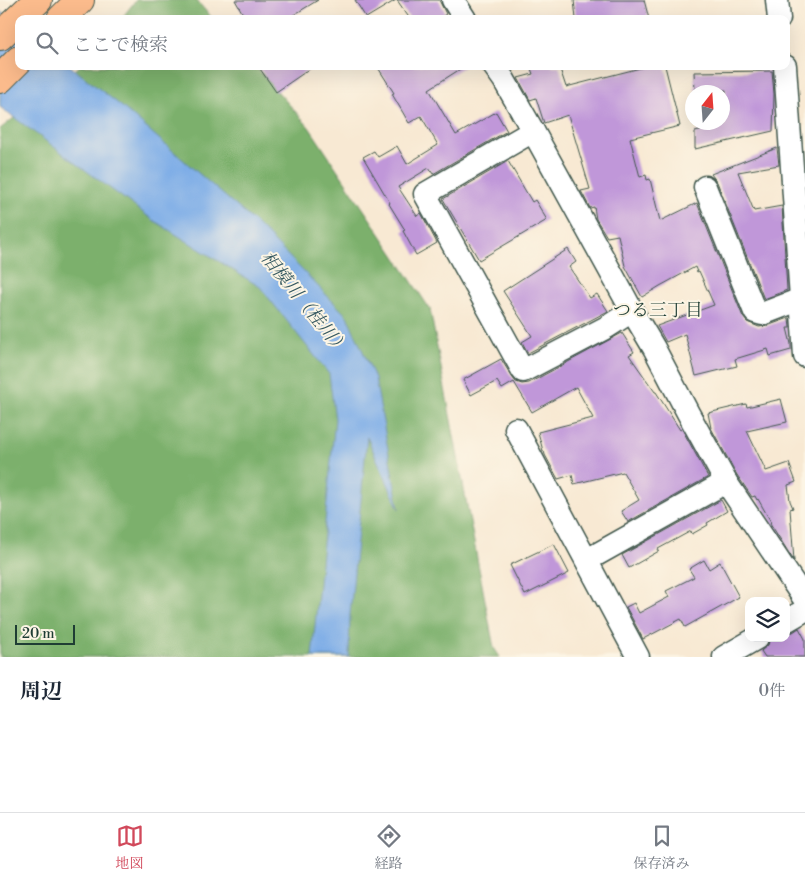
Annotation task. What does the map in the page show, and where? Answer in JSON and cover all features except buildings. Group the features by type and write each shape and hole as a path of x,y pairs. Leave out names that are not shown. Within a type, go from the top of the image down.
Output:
{"highway":[{"path":"22,15 38,0"},
{"path":"65,15 80,0"},
{"path":"0,36 15,22"},
{"path":"0,79 15,64"}],"street":[{"path":"453,0 462,15"},
{"path":"777,0 779,15"},
{"path":"497,70 654,348 726,482 805,600"},
{"path":"785,70 805,356"},
{"path":"533,131 425,194 524,370 607,327 632,311"},
{"path":"705,187 755,312 762,314 801,299"},
{"path":"516,429 638,657"},
{"path":"586,560 726,482"},
{"path":"790,619 805,610"},
{"path":"724,657 750,642"}],"green space":[{"path":"136,0 196,0 209,15 124,15"},
{"path":"75,70 259,70 309,127 430,309 494,648 500,657 0,657 0,129"}],"water":[{"name":"相模川（桂川）","path":"0,11 15,23 15,70 75,70 120,105 257,224 347,316 375,378 399,509 367,437 350,615 349,657 312,657 335,419 329,374 260,287 153,220 0,107"}],"district":[{"name":"つる三丁目","path":"658,310"}]}
